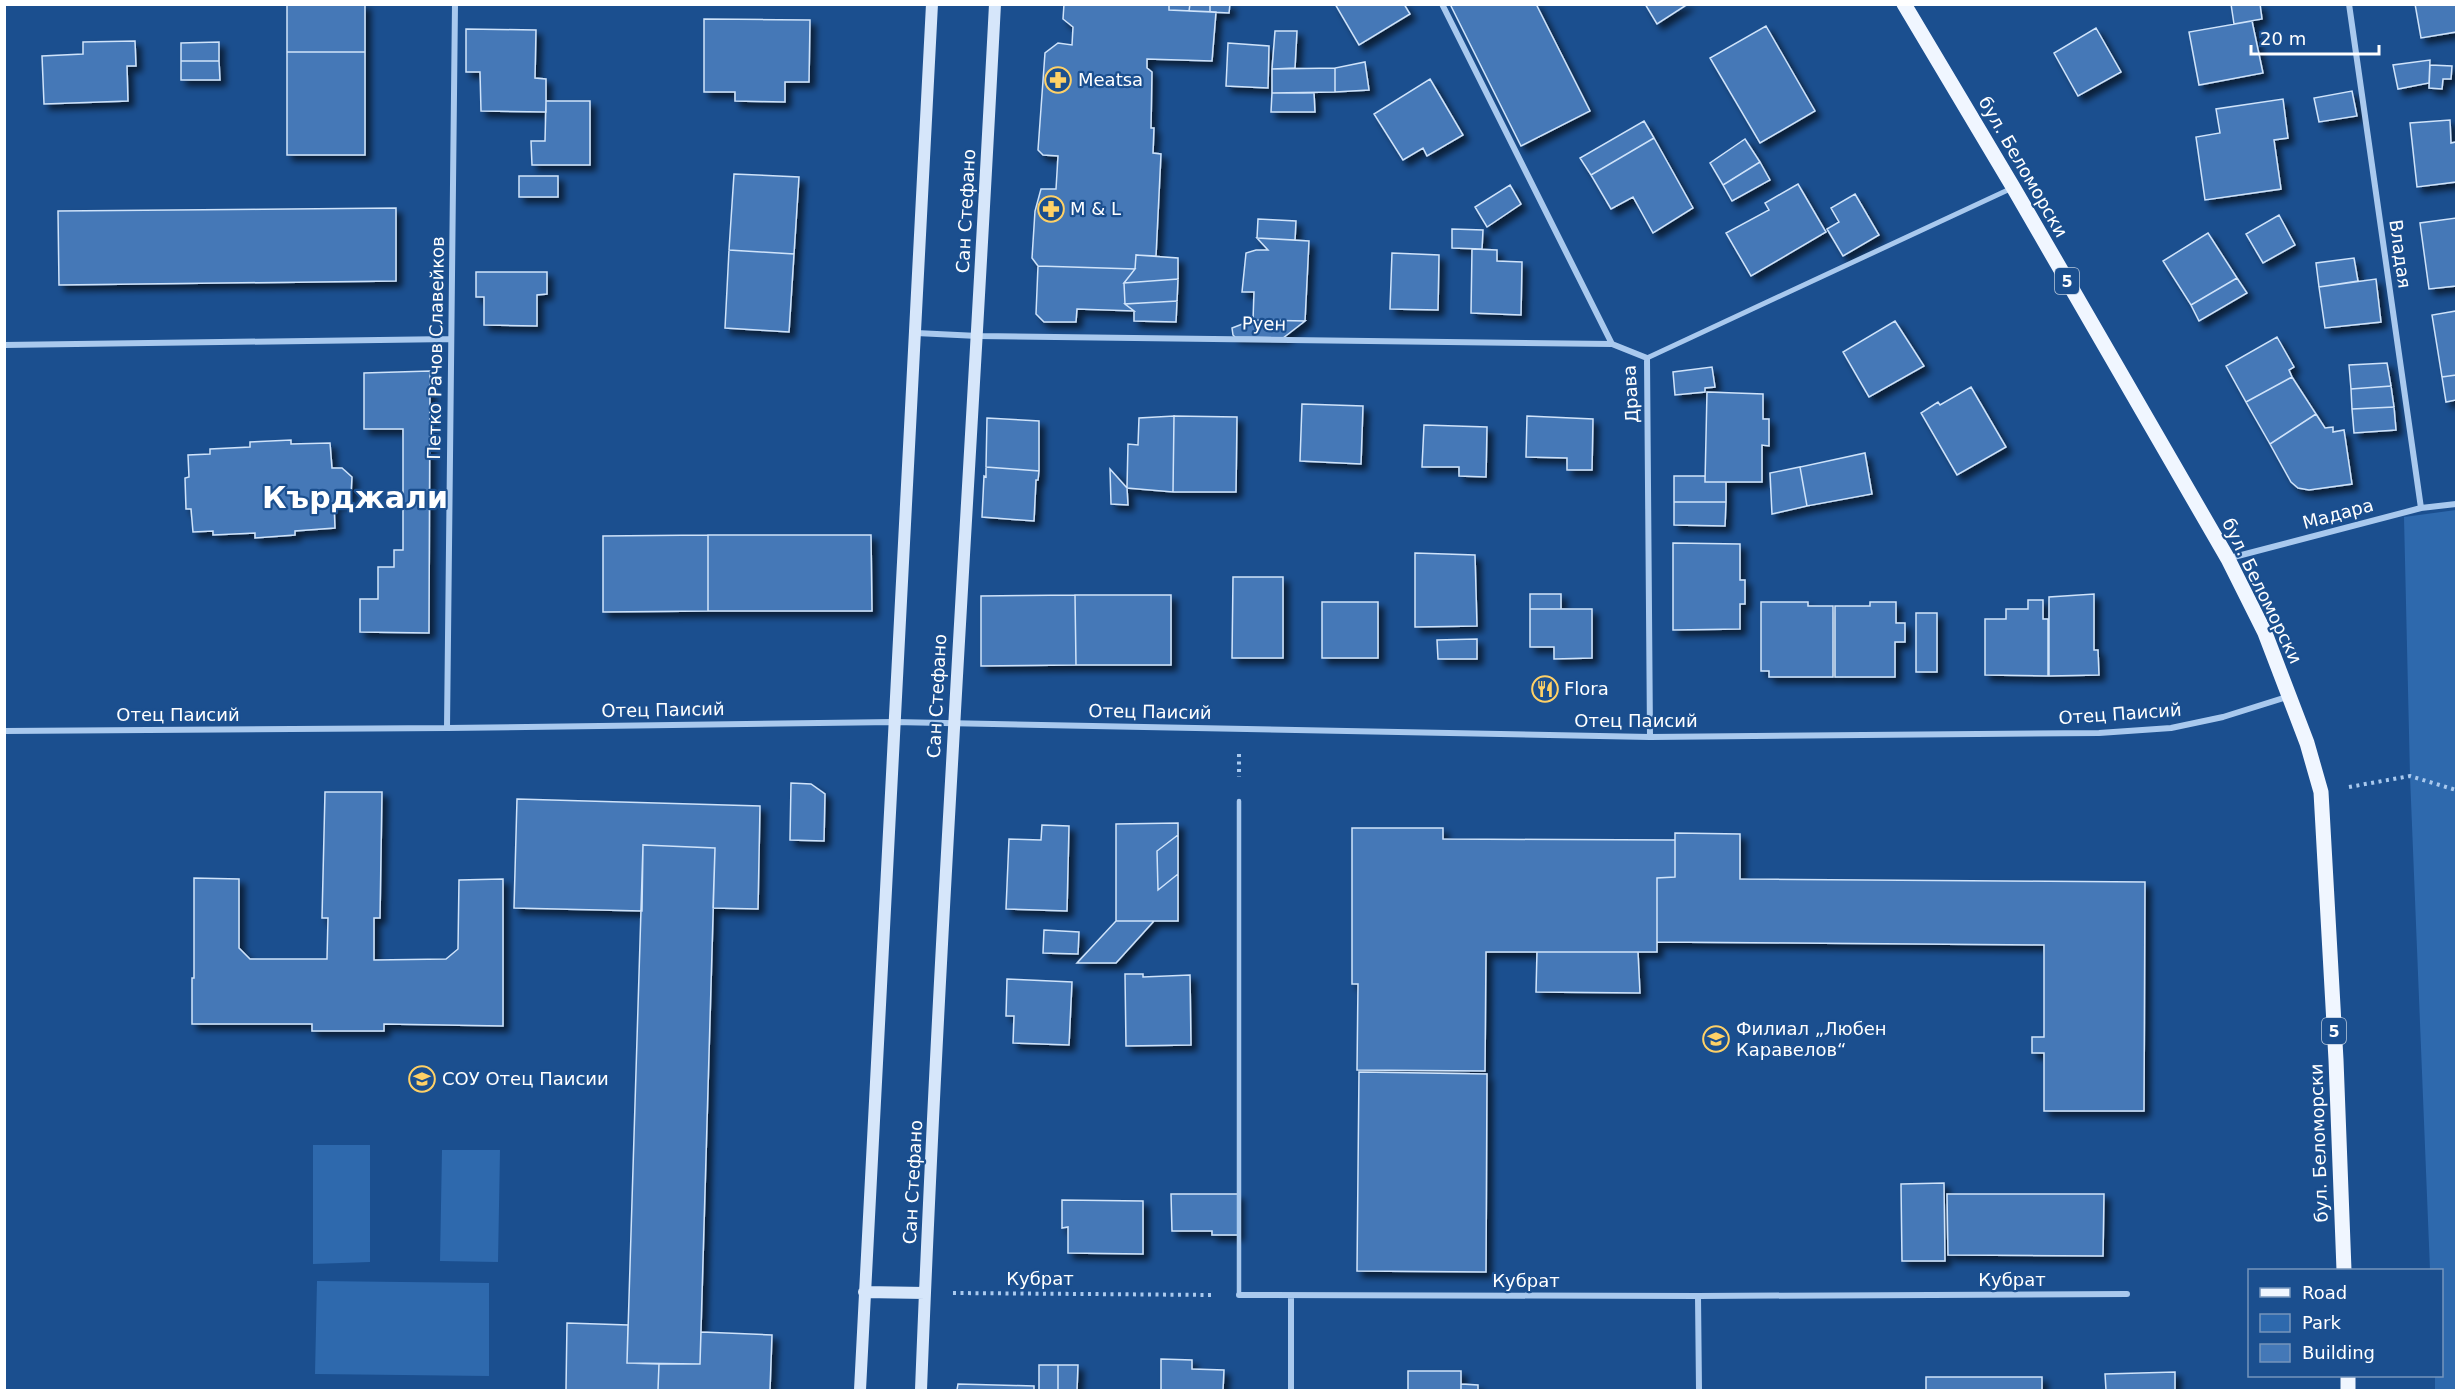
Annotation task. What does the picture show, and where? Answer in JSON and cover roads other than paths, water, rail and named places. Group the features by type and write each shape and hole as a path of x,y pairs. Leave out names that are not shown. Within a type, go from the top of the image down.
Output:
{"main road":[{"path":"860,1390 932,4"},
{"name":"Сан Стефано","path":"921,1390 953,723 978,336 995,4"},
{"name":"бул. Беломорски","path":"1904,4 2013,187 2228,559 2265,633 2290,696 2321,792 2336,1060 2344,1269"},
{"path":"864,1292 925,1293"}],"street":[{"name":"Петко Рачов Славейков","path":"447,728 455,4"},
{"name":"Драва","path":"1442,4 1612,344 1647,358 1650,737"},
{"name":"Владая","path":"2349,4 2421,508"},
{"path":"1647,358 2013,187"},
{"name":"Руен","path":"916,333 978,336 1612,344"},
{"path":"4,345 451,339"},
{"name":"Мадара","path":"2228,559 2421,508 2457,504"},
{"name":"Отец Паисий","path":"4,730 447,728 894,722 1650,737 2099,733 2171,728 2223,717 2290,696"},
{"name":"Кубрат","path":"1239,1295 2127,1294"},
{"path":"1291,1296 1291,1390"},
{"path":"1698,1296 1699,1390"}],"lane":[{"path":"1239,801 1239,1295"}],"place":[{"name":"Meatsa","path":"1058,80"},
{"name":"M & L","path":"1051,209"},
{"name":"Flora","path":"1545,689"},
{"name":"Филиал „Любен Каравелов“","path":"1716,1039"},
{"name":"СОУ Отец Паисии","path":"422,1079"}],"district":[{"name":"Кърджали","path":"355,498"}]}
